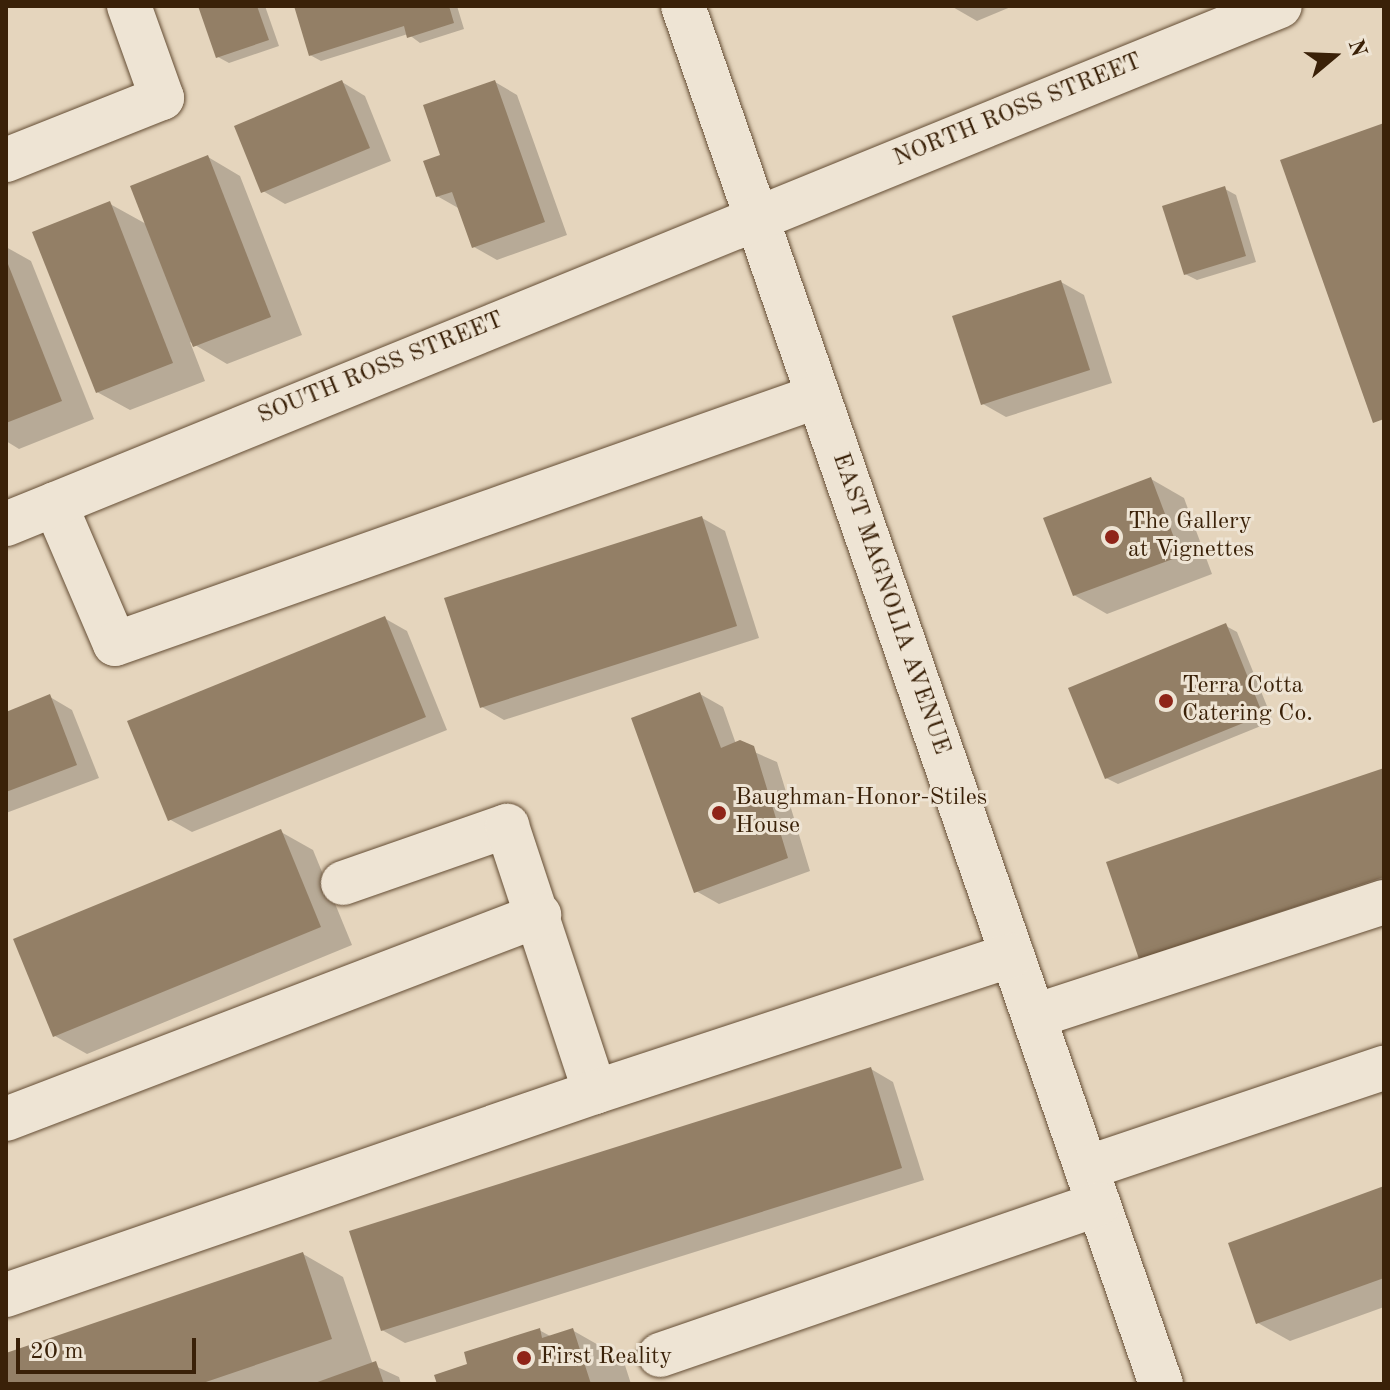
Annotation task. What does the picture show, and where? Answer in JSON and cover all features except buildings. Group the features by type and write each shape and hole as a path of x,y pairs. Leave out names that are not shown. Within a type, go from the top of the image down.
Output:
{"street":[{"path":"6,160 162,98 129,6"},
{"name":"EAST MAGNOLIA AVENUE","path":"683,6 1161,1384"},
{"name":"NORTH ROSS STREET","path":"756,215 1280,6"},
{"name":"SOUTH ROSS STREET","path":"6,524 756,215"},
{"path":"55,504 115,644 818,396"},
{"path":"343,883 507,826 539,915 595,1092"},
{"path":"1035,1016 1384,902"},
{"path":"6,1119 539,915"},
{"path":"6,1295 595,1092 1012,955"},
{"path":"660,1355 1384,1068"}],"place":[{"name":"The Gallery at Vignettes","path":"1112,537"},
{"name":"Terra Cotta Catering Co.","path":"1166,701"},
{"name":"Baughman-Honor-Stiles House","path":"719,813"},
{"name":"First Reality","path":"524,1358"}]}
